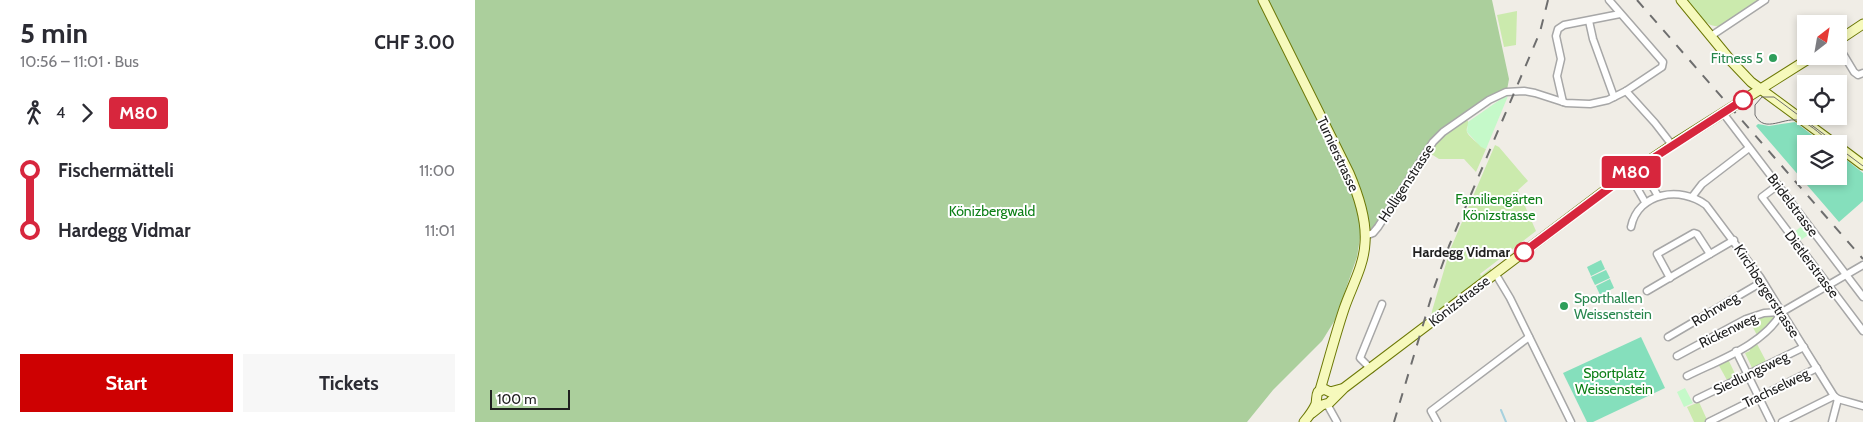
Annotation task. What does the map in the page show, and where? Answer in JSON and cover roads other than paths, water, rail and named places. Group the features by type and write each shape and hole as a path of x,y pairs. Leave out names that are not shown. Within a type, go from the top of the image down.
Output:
{"main road":[{"name":"Turnierstrasse","path":"1263,0 1349,173 1360,205 1365,236 1363,257 1343,310 1325,374 1325,397"},
{"path":"1681,0 1740,71 1823,135"},
{"path":"1847,35 1863,24"},
{"name":"Könizstrasse","path":"1304,422 1325,397 1344,388 1371,369 1495,273 1640,166 1799,65"},
{"path":"1847,152 1863,165"}],"street":[{"path":"1563,102 1557,76 1561,59 1557,32 1562,26 1621,14 1609,0"},
{"path":"1711,36 1765,0"},
{"name":"Holligenstrasse","path":"1365,236 1373,233 1378,227 1433,142 1443,132 1484,103 1506,92 1524,91 1535,92 1563,102 1590,104 1613,98 1662,67 1663,62 1621,14"},
{"path":"1589,20 1595,45 1613,98"},
{"path":"1847,60 1855,73 1859,75 1863,73"},
{"path":"1626,91 1672,145"},
{"name":"Bridelstrasse","path":"1723,112 1863,298"},
{"path":"1631,227 1633,220 1645,202 1658,196 1677,194 1692,197 1702,184 1749,148"},
{"path":"1640,166 1658,196"},
{"path":"1629,174 1645,202"},
{"name":"Dietlerstrasse","path":"1778,185 1762,197 1863,331"},
{"name":"Kirchbergerstrasse","path":"1692,197 1709,207 1734,240 1763,282 1836,398"},
{"path":"1670,278 1657,254 1696,233 1710,254"},
{"path":"1647,291 1734,240"},
{"path":"1687,376 1757,340 1768,332 1782,312 1863,265"},
{"path":"1495,273 1510,298 1571,422"},
{"name":"Rohrweg","path":"1668,337 1763,282"},
{"path":"1371,369 1361,358 1382,304"},
{"name":"Rickenweg","path":"1677,356 1746,319 1764,313 1782,312"},
{"path":"1437,422 1431,411 1529,337"},
{"name":"Siedlungsweg","path":"1697,399 1804,348"},
{"path":"1736,351 1771,422"},
{"name":"Trachselweg","path":"1709,422 1817,368"},
{"path":"1325,397 1337,422"},
{"path":"1832,422 1836,398"},
{"path":"1782,422 1836,398 1863,406"}],"waterway":[{"path":"1501,410 1506,422"}],"tram line":[{"path":"1822,135 1801,121 1788,120 1764,124 1755,115 1755,105 1762,97 1774,97 1825,135"},
{"path":"1847,154 1863,166"}],"railway":[{"path":"1394,422 1434,288 1449,246 1540,32 1548,0"},
{"path":"1637,0 1863,259"}],"place":[{"name":"Fitness 5","path":"1773,58"},
{"name":"Hardegg Vidmar","path":"1524,252"},
{"name":"Sporthallen Weissenstein","path":"1564,306"}],"park label":[{"name":"Familiengärten Könizstrasse","path":"1499,207"},
{"name":"Könizbergwald","path":"992,211"},
{"name":"Sportplatz Weissenstein","path":"1614,382"}]}
